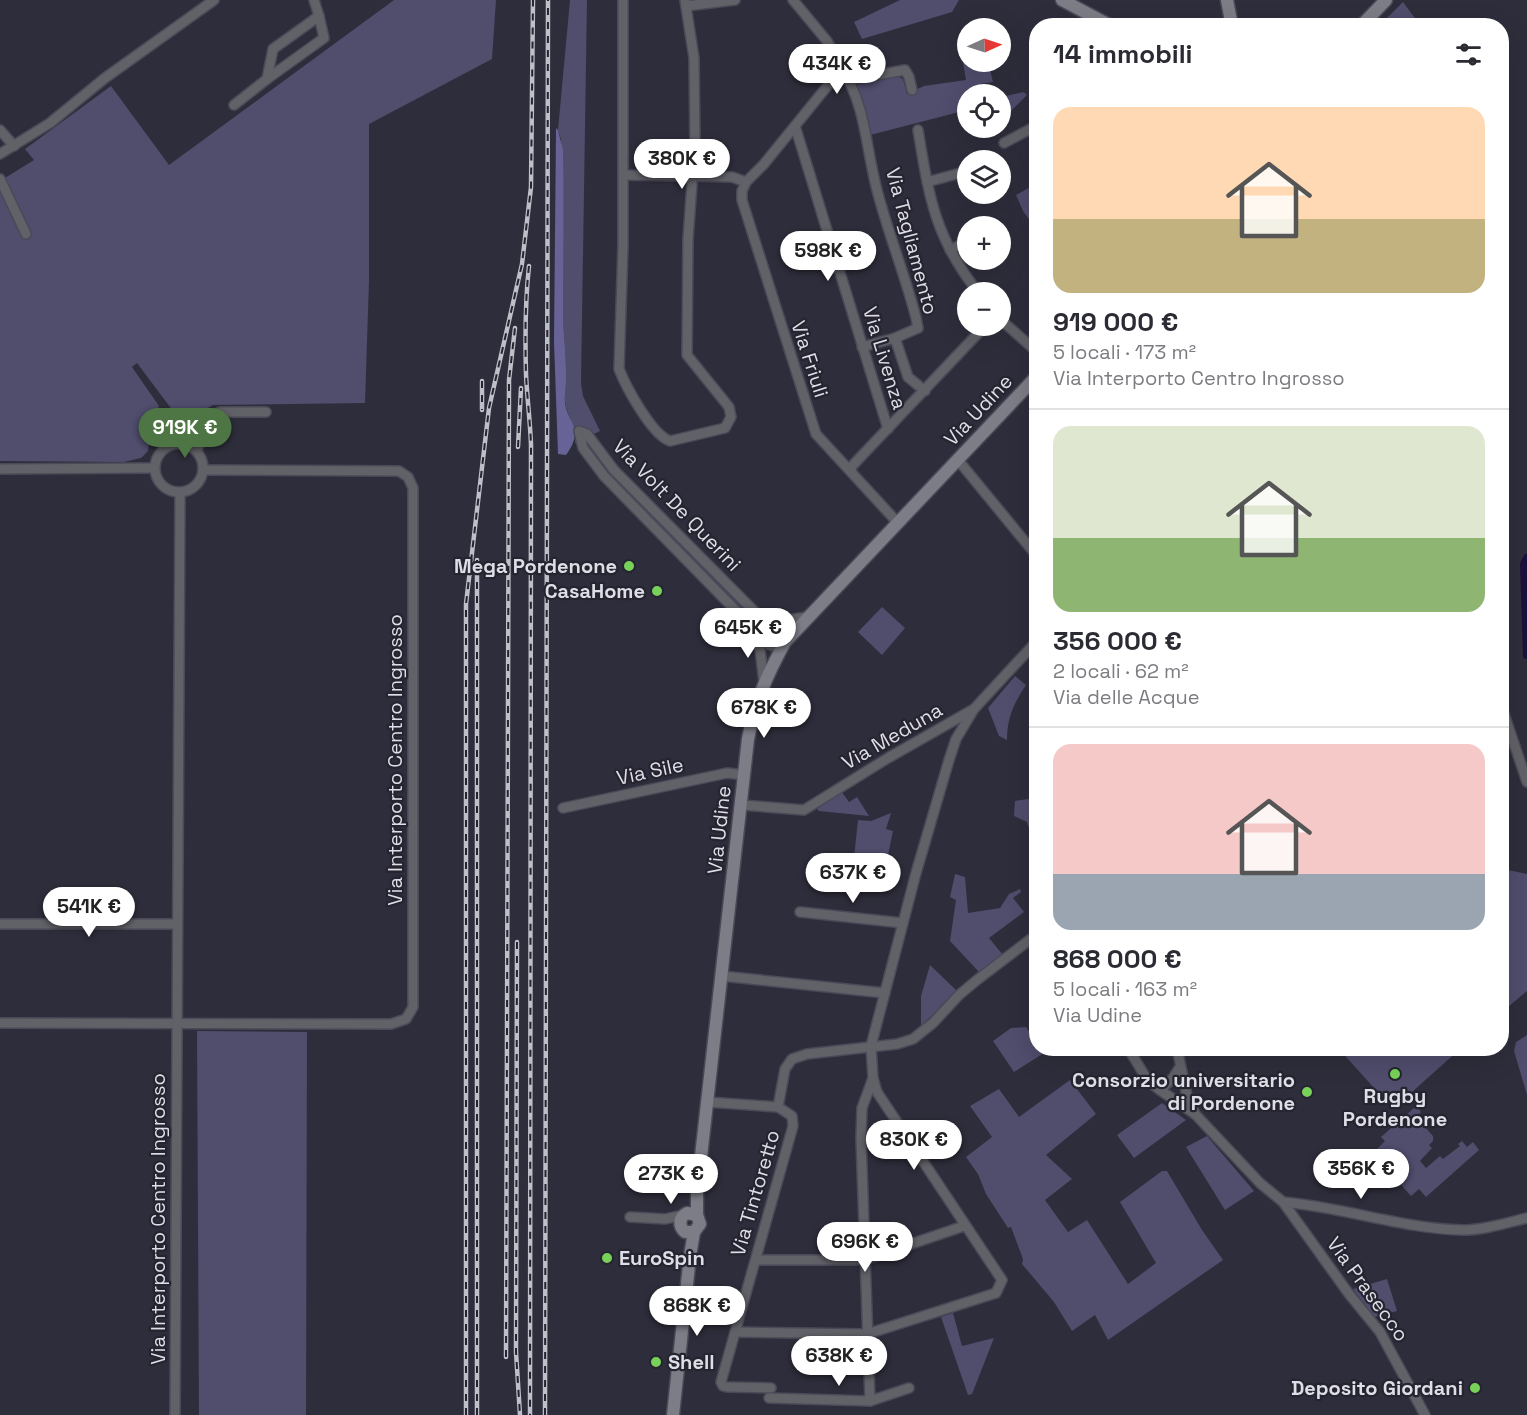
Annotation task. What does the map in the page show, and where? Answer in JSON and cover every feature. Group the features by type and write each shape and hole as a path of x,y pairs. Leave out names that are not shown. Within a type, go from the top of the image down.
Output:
{"main road":[{"path":"1062,0 1096,18"},
{"path":"1227,0 1230,18"},
{"path":"1369,18 1386,0"},
{"name":"Via Udine","path":"673,1415 690,1256 688,1222 697,1192 745,775 754,712 764,682 784,645 1029,384"}],"street":[{"path":"0,154 50,123 105,78 214,0"},
{"path":"267,79 273,49 325,0"},
{"path":"623,0 620,369 625,384 640,409 662,436 670,441 725,428 731,417 729,407 687,355 688,239 693,177 694,58 686,3 735,0"},
{"name":"Via Tagliamento","path":"793,0 827,41 861,106 876,186 918,328 895,338"},
{"path":"234,105 324,38 317,8"},
{"path":"623,175 732,177 746,182 764,164 842,68"},
{"path":"849,80 901,70 906,72 912,90"},
{"name":"Via Livenza","path":"795,126 888,429"},
{"path":"0,130 14,146"},
{"path":"918,130 934,213 950,250 971,282"},
{"path":"1004,143 1029,130"},
{"path":"927,182 957,174"},
{"path":"0,179 26,234"},
{"name":"Via Friuli","path":"746,182 742,191 743,208 816,434 898,523"},
{"path":"950,250 957,246"},
{"path":"1011,329 1029,345"},
{"path":"851,470 852,466 976,336"},
{"path":"862,347 895,338 908,377 925,391"},
{"path":"196,450 211,419 220,412 266,412"},
{"path":"164,423 175,444"},
{"name":"Via Volt De Querini","path":"579,431 587,434 614,470 640,497 761,617 782,632 784,645 767,645 759,640 750,626 604,476 583,448 579,431"},
{"path":"183,443 196,450 201,456 203,470 201,479 196,485 180,493 160,483 154,468 161,452 175,444 183,443"},
{"path":"958,460 1029,546"},
{"path":"0,469 154,468"},
{"name":"Via Interporto Centro Ingrosso","path":"0,1023 391,1024 406,1019 413,1007 413,488 408,477 399,471 203,470"},
{"name":"Via Interporto Centro Ingrosso","path":"175,1415 180,493"},
{"path":"632,505 640,497"},
{"path":"761,617 782,621 810,616"},
{"name":"Via Volt De Querini","path":"754,632 760,650 764,682"},
{"name":"Via Meduna","path":"742,805 804,810 888,758 974,709 1029,650"},
{"path":"735,1332 867,1334 996,1293 1002,1280 877,1092 873,1078 871,1046 949,760 956,739 974,709"},
{"path":"1509,729 1527,782"},
{"name":"Via Sile","path":"562,807 727,773 745,775"},
{"path":"800,912 903,923"},
{"path":"0,924 177,924"},
{"path":"707,1102 778,1107 785,1070 792,1059 807,1054 897,1044 913,1039 933,1023 959,995 1029,940"},
{"path":"722,976 885,993"},
{"name":"Via Prasecco","path":"1133,1056 1148,1081 1195,1114 1260,1183 1283,1202 1349,1294 1380,1332 1425,1415"},
{"name":"Via Prasecco","path":"1178,1056 1187,1096 1195,1114"},
{"path":"1160,1090 1173,1078 1180,1067"},
{"path":"870,1401 861,1137 862,1108 873,1078"},
{"name":"Via Tintoretto","path":"771,1388 723,1386 721,1376 793,1126 792,1116 778,1107"},
{"path":"1283,1202 1329,1207 1434,1228 1475,1229 1527,1218"},
{"path":"630,1217 688,1222"},
{"path":"756,1260 864,1260 964,1226"},
{"path":"769,1398 870,1401 909,1388"}],"shaded area":[{"path":"394,0 496,0 492,59 369,124 369,281 365,403 213,405 189,418 179,419 137,363 132,367 159,406 151,424 148,451 141,458 124,462 0,461 0,181 34,160 25,149 111,86 169,165"},
{"path":"570,0 587,0 581,383 583,396 600,431 575,443 574,429 565,401 562,161 561,139 558,130"},
{"path":"900,0 959,0 952,12 862,39 854,22"},
{"path":"1403,2 1415,18 1387,18"},
{"path":"965,72 990,72 993,82 957,84 957,113 870,135 857,85 861,82 897,76 903,79 907,94 924,86 966,80"},
{"path":"1024,92 1027,95 1011,111 1011,95"},
{"path":"556,128 563,150 565,404 575,430 575,437 566,455 558,454 554,342"},
{"path":"1029,188 1029,219 1023,211 1016,195"},
{"path":"641,504 752,616 772,630 764,639 749,615 640,506"},
{"path":"882,607 905,628 882,655 858,632"},
{"path":"1015,676 1026,685 1012,711 1007,740 999,736 988,708"},
{"path":"841,791 849,802 857,797 869,816 817,809"},
{"path":"1029,799 1029,827 1027,822 1014,816 1015,801"},
{"path":"891,813 886,829 893,831 887,860 884,861 877,887 851,886 858,820 871,821"},
{"path":"1509,870 1527,874 1527,991 1509,1006"},
{"path":"955,874 965,877 968,913 1000,908 1009,894 1020,889 1021,892 1013,898 1024,912 989,938 1003,955 980,973 950,941 956,900 950,897"},
{"path":"930,965 957,991 921,1026 921,996"},
{"path":"1026,1027 1029,1032 1029,1056 1039,1056 1014,1072 993,1041 1011,1028"},
{"path":"197,1031 307,1032 306,1415 199,1415"},
{"path":"1527,1035 1527,1095 1514,1051 1516,1042"},
{"name":"Rugby Pordenone","path":"1345,1056 1452,1056 1393,1109"},
{"path":"1070,1080 1096,1114 1046,1155 1072,1179 1045,1200 1068,1232 1087,1220 1128,1284 1156,1263 1120,1202 1162,1171 1167,1171 1223,1260 1108,1340 1095,1315 1072,1331 1054,1302 1022,1264 1023,1259 1011,1227 1008,1228 986,1194 978,1174 966,1157 992,1137 970,1106 999,1089 1019,1117"},
{"path":"1162,1103 1186,1120 1134,1158 1117,1135"},
{"path":"1414,1108 1419,1109 1421,1112 1416,1117 1433,1136 1433,1141 1429,1145 1432,1148 1420,1161 1426,1168 1440,1156 1443,1159 1460,1146 1458,1144 1462,1141 1467,1147 1473,1142 1479,1150 1426,1197 1419,1189 1411,1196 1373,1153 1385,1141 1381,1137"},
{"path":"1207,1136 1254,1191 1225,1210 1186,1147"},
{"path":"1387,1279 1397,1311 1374,1317 1353,1289"},
{"path":"953,1313 962,1346 994,1338 972,1394 968,1395 941,1317"}],"waterway":[{"path":"1527,558 1524,564 1527,655"}],"railway":[{"path":"466,1415 466,604 489,408 522,264 531,187 533,0"},
{"path":"545,1415 548,0"},
{"path":"529,266 525,334 531,444 530,1415"},
{"path":"506,1357 509,380 515,328"},
{"path":"482,381 482,410"},
{"path":"518,447 521,388"},
{"path":"477,560 477,1415"},
{"path":"517,942 516,1352 520,1415"}],"place":[{"name":"Mega Pordenone","path":"629,566"},
{"name":"CasaHome","path":"657,591"},
{"name":"Rugby Pordenone","path":"1395,1074"},
{"name":"Consorzio universitario di Pordenone","path":"1307,1092"},
{"name":"EuroSpin","path":"607,1258"},
{"name":"Shell","path":"656,1362"},
{"name":"Deposito Giordani","path":"1475,1388"}]}
